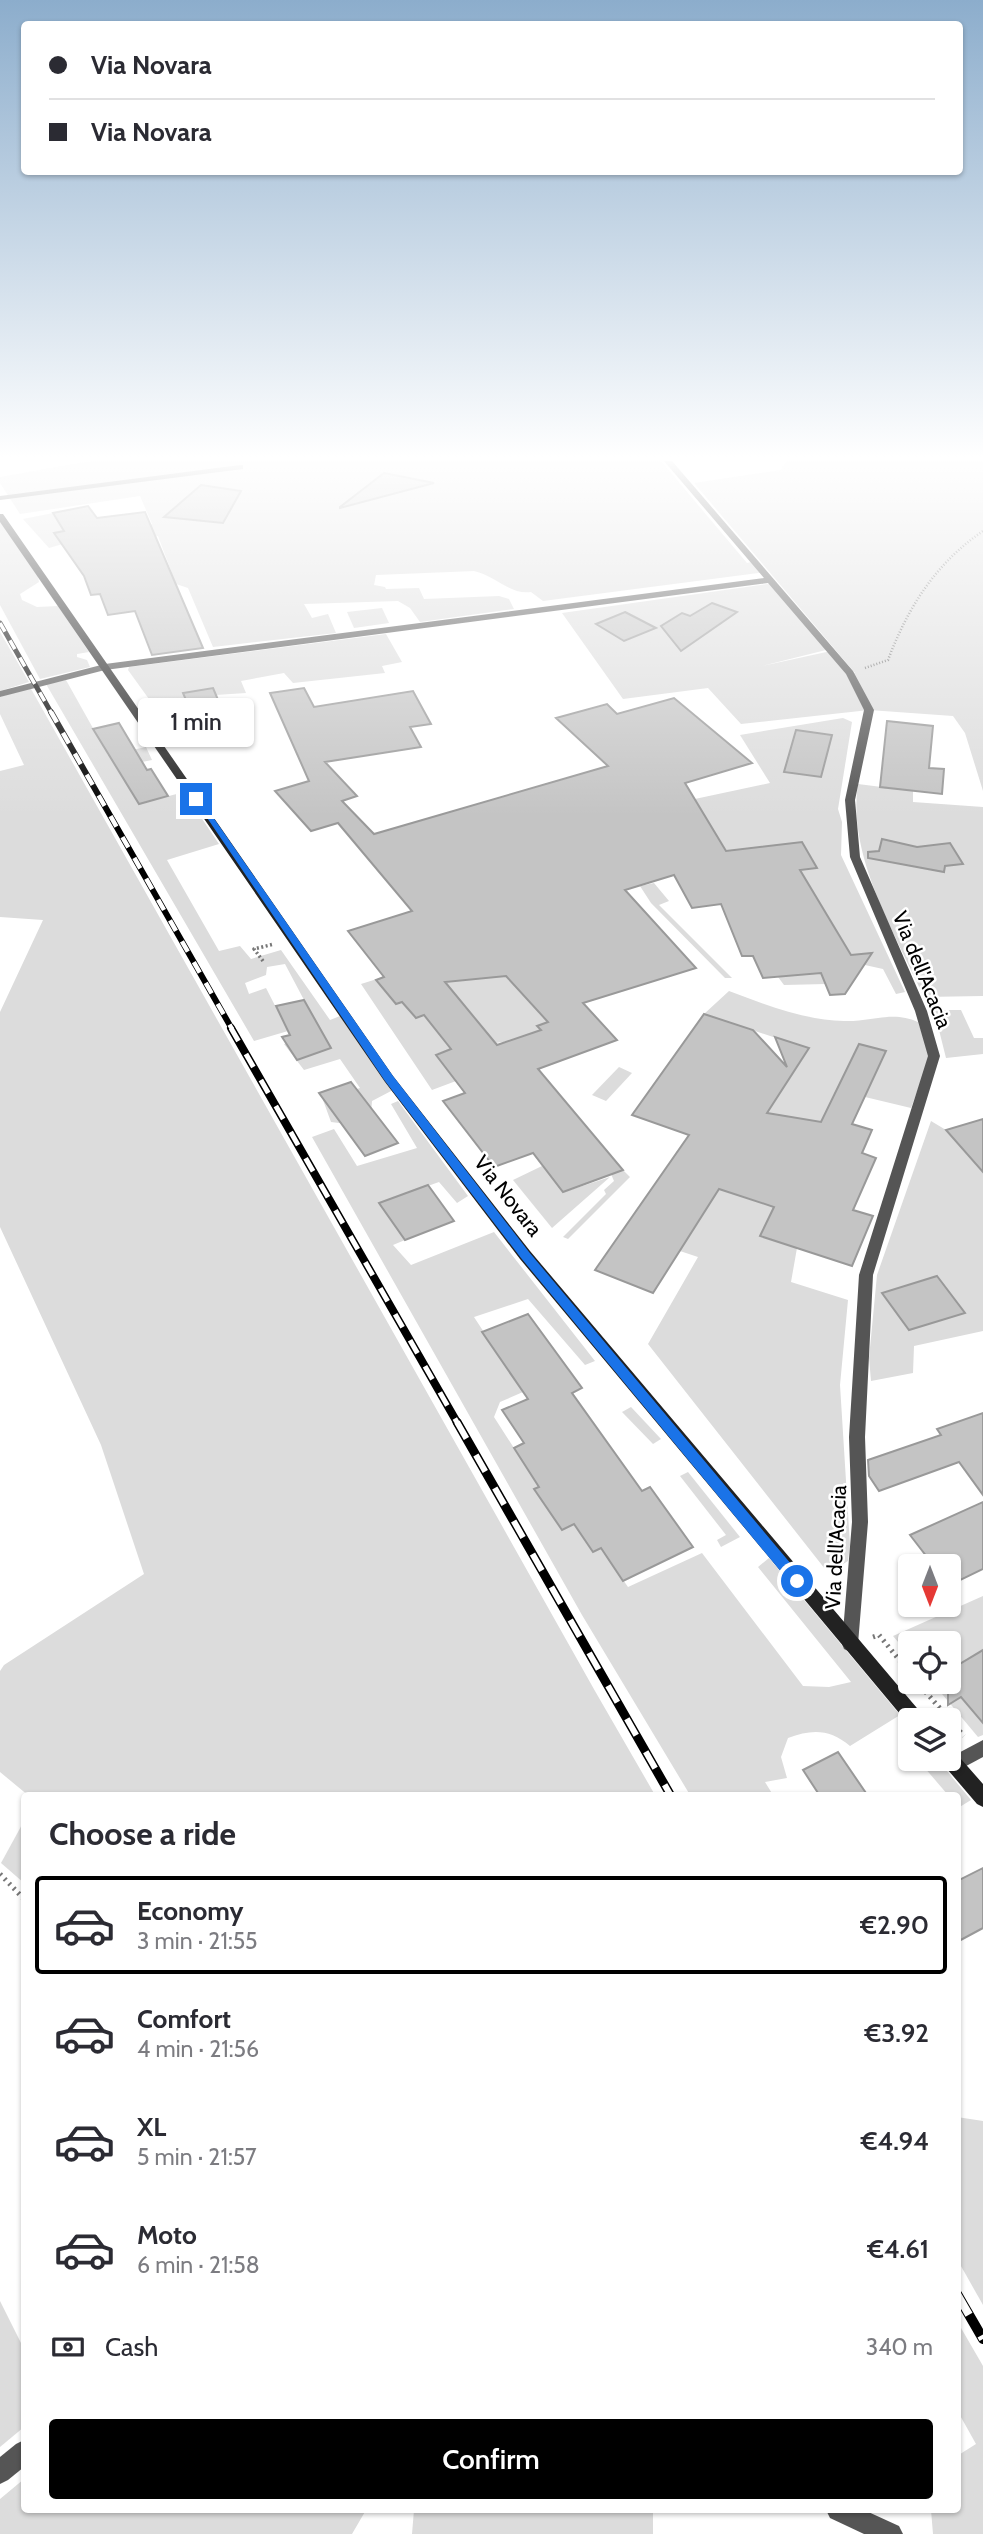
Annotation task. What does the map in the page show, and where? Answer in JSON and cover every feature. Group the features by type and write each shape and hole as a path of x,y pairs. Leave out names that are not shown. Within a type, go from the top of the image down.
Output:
{"main road":[{"name":"Via Novara","path":"44,579 389,1079 525,1255 906,1708"},
{"path":"960,1771 983,1798"}],"street":[{"path":"4,690 105,667 771,580"},
{"name":"Via dell'Acacia","path":"771,580 850,673 869,710 850,800 855,857 921,1011 934,1056 866,1275 857,1437 860,1522 850,1644"},
{"path":"961,1757 980,1749"},
{"path":"0,2472 21,2454"},
{"path":"845,2513 891,2534"}],"path":[{"path":"850,673 888,660 904,619 931,579"},
{"path":"263,961 254,949 280,942 275,935"},
{"path":"929,1694 980,1749"},
{"path":"0,1874 21,1896"}],"shaded area":[{"path":"0,579 39,579 39,582 20,594 22,600 37,607 58,606 89,652 77,654 77,657 87,660 90,667 40,679 0,605"},
{"path":"174,579 375,579 374,585 386,589 419,588 424,599 499,596 509,599 514,609 420,622 410,608 398,601 304,604 312,618 328,614 336,633 213,647 188,588 176,584"},
{"path":"493,579 709,579 543,601 531,592 510,588"},
{"path":"776,579 983,579 983,791 965,733 953,716 869,710 741,724 708,688 623,699 562,613 774,583 830,649 762,666 831,651 850,673 855,673"},
{"path":"382,608 389,623 354,628 347,612"},
{"path":"0,632 29,682 0,691"},
{"path":"386,634 402,662 382,666 385,673 293,683 284,673 241,681 246,693 183,693 194,719 167,724 128,670 129,667"},
{"path":"66,680 108,755 146,747 152,760 137,763 139,804 184,792 219,844 167,860 219,951 240,946 251,959 281,950 330,1020 340,1016 393,1090 372,1101 371,1114 347,1124 331,1122 323,1100 360,1088 340,1059 304,1070 284,1044 322,1034 285,964 267,967 266,975 245,983 249,994 266,988 288,1031 254,1041 46,684"},
{"path":"30,687 653,1792 24,1792 0,1772 0,1671 4,1665 144,1574 101,1445 0,1227 0,1012 43,920 0,917 0,771 24,765 0,714 0,697"},
{"path":"843,718 852,722 838,809 842,822 841,855 905,992 896,994 883,969 865,965 860,954 815,957 826,984 784,985 778,977 796,975 756,899 702,811 664,816 662,806 770,783 740,735"},
{"path":"858,784 913,791 913,802 983,807 983,996 924,997 887,920 866,866 856,811"},
{"path":"654,883 669,901 659,905 732,978 725,978 651,903 640,886"},
{"path":"482,946 548,1022 537,1026 546,1036 451,1049 436,1054 456,1081 432,1090 361,984"},
{"path":"729,991 785,1011 814,1018 844,1021 890,1017 909,1019 918,1022 930,1056 911,1108 865,1097 886,1052 859,1044 760,1236 797,1248 791,1282 848,1300 840,1385 850,1545 848,1561 835,1569 825,1569 648,1344 698,1257 677,1250 809,1049 704,1014"},
{"path":"934,1010 961,1010 974,1038 983,1038 983,1054 946,1058"},
{"path":"619,1067 632,1073 606,1101 592,1095"},
{"path":"398,1101 468,1196 457,1203 439,1182 380,1203 405,1240 393,1245 411,1265 494,1232 595,1361 585,1365 528,1299 474,1317 523,1392 500,1402 494,1417 539,1487 535,1489 562,1530 574,1524 601,1548 628,1587 702,1553 803,1686 829,1687 851,1682 758,1567 769,1558 898,1713 898,1716 850,1746 835,1736 820,1732 788,1738 781,1757 787,1778 765,1782 771,1792 688,1792 582,1615 312,1137 334,1129 357,1166 417,1148 391,1104"},
{"path":"931,1121 946,1130 983,1172 983,1331 914,1346 913,1373 871,1381 869,1358 877,1275"},
{"path":"542,1166 564,1192 610,1177 552,1228 513,1180"},
{"path":"623,1170 630,1177 568,1239 563,1237 606,1194 604,1190 614,1181 611,1174"},
{"path":"631,1407 661,1439 653,1444 622,1412"},
{"path":"688,1472 740,1537 721,1547 717,1540 726,1535 680,1476"},
{"path":"983,1596 983,1735 978,1737 961,1717 961,1708 954,1708 942,1694 961,1694 961,1631 904,1631 936,1617 961,1617 961,1606"},
{"path":"927,1771 947,1771 971,1800 961,1806 961,1792 945,1792"},
{"path":"21,1826 21,1880 1,1863"},
{"path":"961,2118 983,2121 983,2305 961,2266"},
{"path":"0,2301 21,2343 21,2430 0,2447"},
{"path":"961,2328 983,2366 983,2534 933,2534 931,2513 961,2513 961,2453 976,2444 961,2417"},
{"path":"21,2482 21,2513 364,2513 352,2534 0,2534 0,2499"},
{"path":"414,2513 653,2513 653,2534 412,2534"}],"building":[{"path":"85,579 174,579 203,648 152,655 135,611 108,615 100,594 91,595"},
{"path":"712,603 737,612 681,651 661,626 682,613 690,616"},
{"path":"625,612 656,628 624,641 596,624"},
{"path":"213,688 224,714 194,719 183,693"},
{"path":"304,688 314,707 413,691 431,724 410,727 421,747 325,762 357,796 342,801 374,834 608,766 556,718 607,704 617,714 674,698 752,763 685,783 726,851 802,842 817,868 800,870 851,955 872,953 845,994 830,995 821,973 763,978 753,956 742,956 721,904 692,908 674,875 625,890 696,968 583,1003 617,1040 538,1069 623,1170 563,1192 533,1153 494,1167 443,1101 465,1093 436,1055 451,1049 424,1015 416,1018 402,1002 396,1004 376,980 384,977 348,931 412,911 338,823 311,831 275,791 309,781 270,693","holes":["506,976 548,1022 537,1026 541,1030 497,1045 445,982"]},
{"path":"887,721 933,726 929,768 944,769 942,794 880,787"},
{"path":"119,723 147,770 151,769 168,796 139,804 93,729"},
{"path":"796,730 832,735 821,777 784,772"},
{"path":"882,839 917,847 950,843 963,864 945,866 944,872 868,858 868,852 879,851"},
{"path":"304,1000 331,1048 297,1060 282,1037 290,1035 276,1006"},
{"path":"704,1014 753,1030 787,1067 775,1037 809,1048 767,1113 821,1122 859,1044 886,1051 852,1124 872,1130 862,1153 876,1158 853,1210 873,1216 852,1266 760,1236 774,1207 719,1189 653,1293 595,1270 689,1135 632,1115"},
{"path":"351,1082 398,1143 365,1156 319,1093"},
{"path":"983,1119 983,1172 946,1130"},
{"path":"428,1185 454,1221 405,1240 379,1203"},
{"path":"937,1276 965,1313 909,1330 882,1293"},
{"path":"528,1314 582,1388 572,1393 642,1491 650,1487 693,1547 623,1581 601,1548 593,1552 574,1524 562,1530 534,1489 539,1487 514,1448 524,1443 502,1410 528,1399 482,1332"},
{"path":"983,1413 983,1495 959,1462 879,1491 869,1476 868,1460 941,1435 937,1429"},
{"path":"983,1502 983,1569 961,1580 961,1554 925,1554 910,1535"},
{"path":"983,1650 983,1723 961,1697 948,1705 948,1694 961,1694 961,1663"},
{"path":"838,1752 865,1792 817,1792 803,1770"},
{"path":"983,1868 983,1928 961,1940 961,1879"}],"railway":[{"path":"0,623 52,714"},
{"path":"51,712 232,1029"},
{"path":"231,1028 458,1424"},
{"path":"457,1422 669,1792"},
{"path":"961,2301 983,2339"}],"route":[{"path":"196,799 389,1079 525,1255 797,1581"}]}
